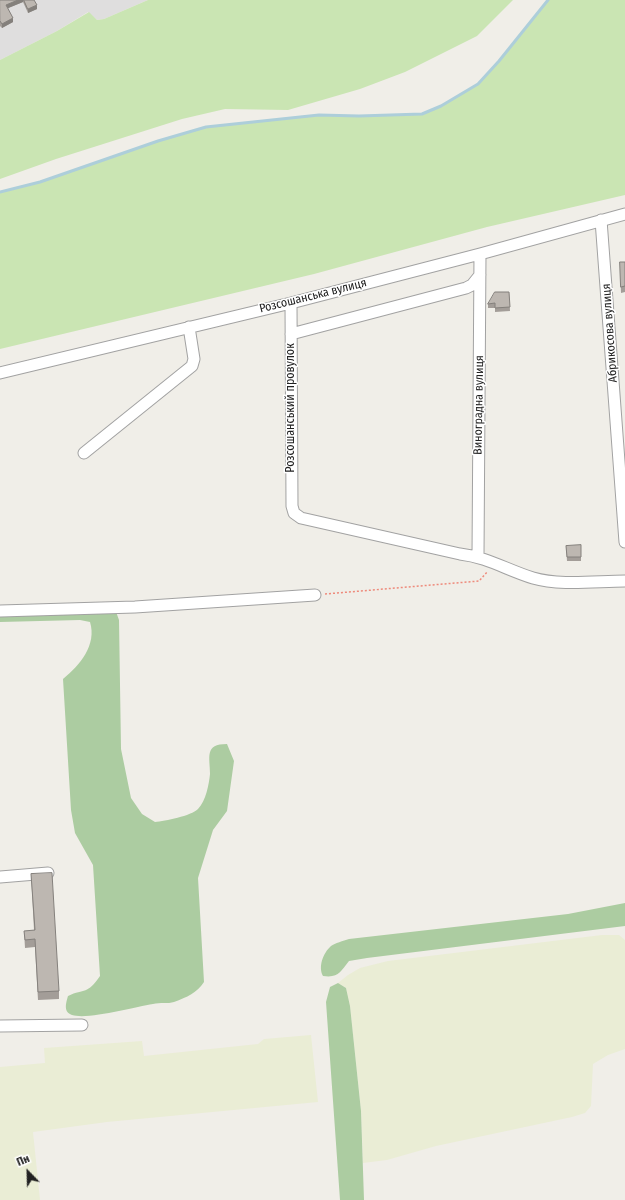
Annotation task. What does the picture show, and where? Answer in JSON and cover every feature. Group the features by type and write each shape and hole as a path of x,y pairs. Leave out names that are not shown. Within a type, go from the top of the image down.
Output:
{"street":[{"name":"Розсошанська вулиця","path":"0,373 480,254 625,214"},
{"name":"Абрикосова вулиця","path":"601,220 625,542"},
{"name":"Виноградна вулиця","path":"478,556 480,254"},
{"path":"291,334 466,288 472,285 480,275"},
{"name":"Розсошанський провулок","path":"291,302 292,506 294,513 301,518 460,554 478,556"},
{"path":"84,453 192,366 194,359 189,327"},
{"path":"478,556 533,578 550,582 625,581"},
{"path":"0,611 135,607 315,595"},
{"path":"0,877 48,873"},
{"path":"0,1026 82,1025"}],"path":[{"path":"315,595 479,581 489,570"}],"shaded area":[{"path":"0,0 148,0 104,19 97,20 88,12 57,31 0,60"}],"green space":[{"path":"148,0 513,0 477,36 405,72 360,89 288,110 225,109 182,119 56,159 0,179 0,60 57,31 89,12 97,20 104,19"},
{"path":"548,0 625,0 625,195 487,227 314,274 0,349 0,192 40,182 158,141 206,127 319,115 359,116 422,114 441,106 478,84 499,61"},
{"path":"0,606 115,609 119,620 121,749 131,798 142,814 155,822 184,816 195,812 201,806 208,787 210,774 210,753 215,746 227,744 234,761 227,811 213,830 198,878 204,982 195,992 179,1000 172,1003 156,1003 89,1016 72,1015 66,1010 68,996 89,989 100,976 93,865 75,833 71,810 63,679 86,654 91,639 92,630 90,622 80,620 0,622"},
{"path":"625,903 625,926 349,961 339,973 333,976 323,976 321,968 322,960 328,949 335,944 349,939 568,914"},
{"path":"602,935 619,935 625,940 625,1049 608,1055 593,1064 591,1106 585,1113 436,1146 387,1160 363,1163 361,1111 350,1006 346,988 338,983 360,968 388,961"},
{"path":"338,983 346,988 350,1006 361,1111 364,1200 340,1200 326,1002 330,987"},
{"path":"311,1035 318,1102 107,1122 33,1132 40,1200 0,1200 0,1067 45,1063 44,1048 142,1041 144,1056 258,1044 264,1039"}],"building":[{"path":"0,0 18,0 6,5 13,18 2,24 0,21"},
{"path":"24,0 34,0 37,5 28,9"},
{"path":"620,262 625,262 625,286 621,287"},
{"path":"495,292 509,292 510,307 495,308 495,303 488,304"},
{"path":"581,545 581,557 567,557 566,546"},
{"path":"52,873 59,991 38,992 35,939 25,940 24,931 35,930 31,874"}],"waterway":[{"path":"0,192 40,182 158,141 206,127 319,115 359,116 422,114 441,106 478,84 499,61 548,0"}]}
